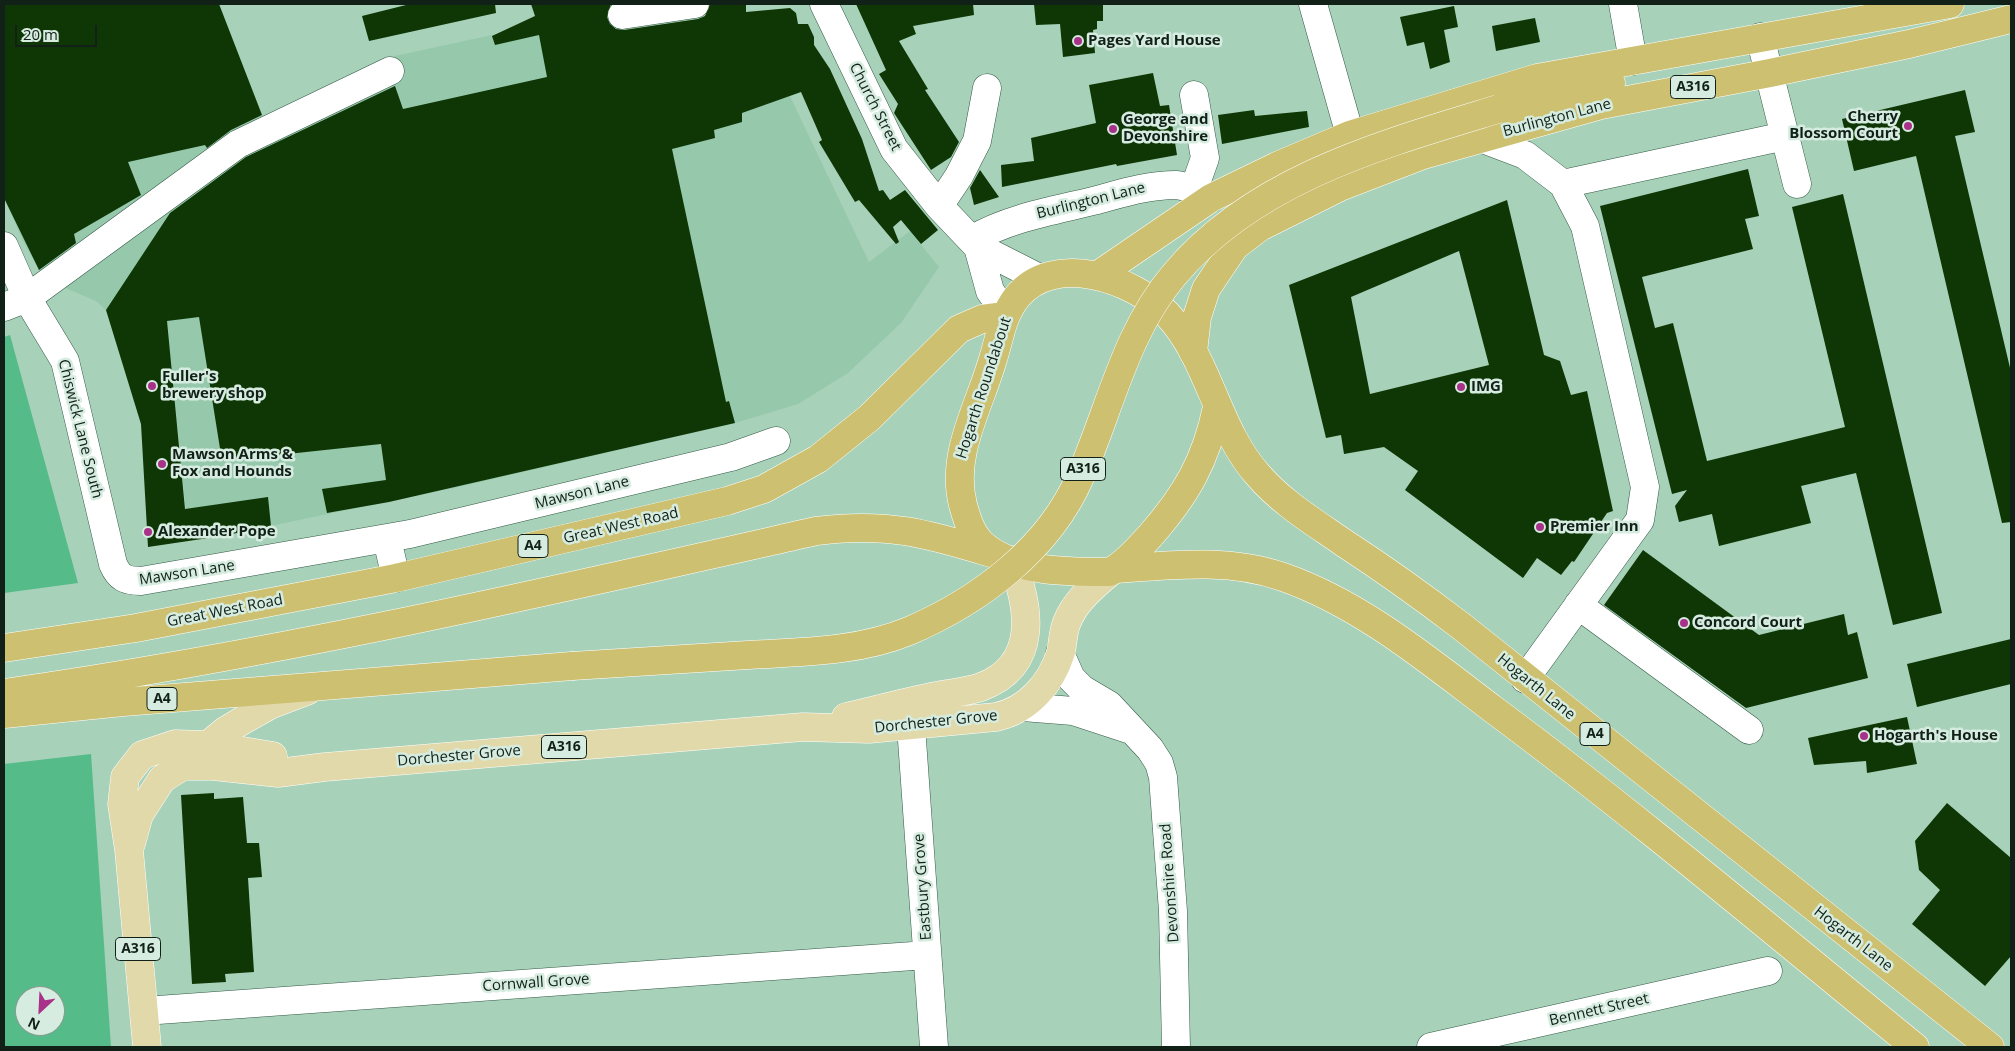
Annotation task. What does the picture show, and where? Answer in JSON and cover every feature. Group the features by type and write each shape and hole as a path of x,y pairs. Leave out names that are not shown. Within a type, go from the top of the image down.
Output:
{"highway":[{"name":"Burlington Lane","path":"1192,352 1197,317 1206,289 1236,246 1260,226 1340,187 1423,155 1601,105 1765,54 1950,4"},
{"name":"Burlington Lane","path":"1098,276 1203,193 1277,166 1350,135 1537,78 1633,61 1765,54 1965,30 2011,19"},
{"name":"A316","path":"321,687 572,666 850,648 906,632 960,605 1014,566 1061,511 1079,479 1134,337 1173,276 1199,249 1248,208 1324,169 1380,147 1498,109 1601,84 1765,54"},
{"path":"1039,278 1057,274 1098,276 1120,282 1141,292 1165,312 1179,329 1205,373 1217,407 1212,430 1191,483 1159,526 1113,570"},
{"name":"Hogarth Roundabout","path":"1039,278 1019,294 1005,315 993,360 959,462 959,489 967,520 977,539 1003,557 1053,572 1113,570"},
{"name":"Great West Road","path":"4,648 136,628 396,578 727,501 764,489 818,459 841,441 869,418 960,329 982,319 1005,315"},
{"name":"Hogarth Lane","path":"1217,407 1256,474 1289,504 1459,624 1525,679 1990,1047"},
{"name":"A4","path":"4,693 116,677 432,618 816,531 850,527 881,527 931,534 1003,557"},
{"path":"1113,570 1210,564 1252,568 1305,586 1347,607 1394,636 1522,730 1915,1047"},
{"name":"A4","path":"4,714 123,702 321,687"}],"main road":[{"name":"Dorchester Grove","path":"803,727 981,687 1006,672 1023,648 1026,628 1026,606 1021,586 1003,557"},
{"name":"Dorchester Grove","path":"183,766 213,766 278,773 325,767 803,727 869,728 911,726 1011,714 1023,707 1042,688 1060,653 1067,622 1073,611 1085,595 1113,570"},
{"name":"A316","path":"129,850 138,815 162,779 183,766 225,731 270,705 321,687"},
{"name":"A316","path":"147,1047 129,850 122,804 123,788 130,769 142,755 175,744 207,746"},
{"name":"Dorchester Grove","path":"207,746 286,758 325,767"}],"street":[{"path":"622,16 695,4"},
{"name":"Church Street","path":"824,4 894,149 938,206 975,243 1039,278"},
{"path":"1313,4 1350,135"},
{"path":"1623,4 1633,61"},
{"path":"1765,54 1797,184"},
{"path":"16,303 238,144 390,71"},
{"path":"938,206 959,176 977,141 987,88"},
{"path":"1194,95 1205,158 1203,193"},
{"path":"1563,184 1785,136"},
{"path":"1480,138 1525,155 1563,184 1585,226 1645,487 1640,520 1525,679"},
{"name":"Burlington Lane","path":"975,243 990,229 1026,217 1150,186 1177,185 1203,193"},
{"path":"975,243 990,291 1005,315"},
{"name":"Chiswick Lane South","path":"4,246 16,303 65,361 113,564"},
{"name":"Mawson Lane","path":"113,564 118,575 129,581 141,581 387,539 732,457 776,441"},
{"path":"387,539 396,578"},
{"path":"1578,605 1749,730"},
{"name":"Devonshire Road","path":"1060,653 1071,678 1082,689 1109,705 1150,749 1159,763 1162,777 1173,911 1176,1047"},
{"name":"Devonshire Road","path":"1023,707 1073,711 1131,730"},
{"name":"Eastbury Grove","path":"911,726 934,1047"},
{"name":"Cornwall Grove","path":"144,1011 927,955"},
{"name":"Bennett Street","path":"1431,1047 1496,1041 1768,970"}],"shaded area":[{"path":"136,4 219,4 263,117 381,59 617,8 613,35 777,69 869,262 910,231 939,267 901,323 848,373 798,404 735,423 458,487 222,536 219,504 186,512 177,422 141,424 106,310 96,301 44,279 23,241 4,198 4,44 16,71 112,14"}],"green space":[{"path":"10,335 78,583 4,593 4,337"},
{"path":"91,754 111,1047 4,1047 4,764"}],"building":[{"path":"4,4 219,4 262,115 231,130 207,148 205,145 128,162 141,195 74,234 76,243 39,270 4,198"},
{"path":"410,4 495,4 496,13 369,41 362,16"},
{"path":"531,4 611,4 607,17 610,24 616,29 624,30 698,19 705,16 710,4 746,4 746,12 790,8 796,13 798,24 808,24 814,37 814,45 830,69 862,139 879,191 883,190 890,200 905,190 938,230 921,244 901,220 893,227 899,242 896,244 859,200 855,202 819,142 822,140 801,92 742,113 742,122 714,130 715,138 672,149 726,402 729,401 735,423 389,502 327,513 322,489 386,480 381,444 222,461 199,317 167,321 185,509 268,497 271,526 222,536 148,547 141,424 106,310 170,213 246,157 395,86 403,109 547,77 539,35 495,45 492,36 535,16"},
{"path":"856,4 973,4 974,15 913,26 916,34 899,41 928,89 925,90 959,142 951,157 931,170 894,113 898,104 879,74 886,70"},
{"name":"Pages Yard House","path":"1034,4 1103,4 1103,21 1097,21 1097,29 1093,30 1095,53 1063,57 1060,24 1036,25"},
{"path":"1454,6 1458,27 1444,30 1450,62 1430,69 1424,42 1407,46 1400,17"},
{"path":"1535,18 1540,42 1496,51 1492,26"},
{"path":"1153,73 1160,106 1169,105 1177,155 1117,166 1116,164 1002,187 1001,165 1034,161 1031,138 1096,123 1089,85"},
{"path":"1965,90 1975,132 1955,136 2011,372 2011,522 2002,523 1916,156 1854,171 1842,119"},
{"path":"1254,110 1255,116 1307,111 1309,127 1222,144 1218,115"},
{"path":"1748,169 1759,216 1745,219 1753,249 1642,277 1655,328 1673,323 1707,461 1845,427 1792,207 1843,194 1942,613 1893,625 1856,473 1801,486 1811,523 1719,546 1712,514 1679,522 1675,506 1687,490 1672,494 1600,206"},
{"path":"980,170 999,197 974,205 970,188"},
{"name":"IMG","path":"1507,200 1544,355 1560,361 1571,395 1587,391 1613,511 1607,513 1574,562 1572,561 1561,575 1537,558 1523,578 1405,490 1418,471 1384,447 1344,454 1341,435 1326,438 1289,285","holes":["1459,251 1489,365 1370,394 1351,297"]},
{"name":"Concord Court","path":"1643,550 1759,635 1844,614 1848,635 1857,632 1868,678 1746,708 1604,605"},
{"path":"2011,639 2011,684 1917,707 1907,664"},
{"name":"Hogarth's House","path":"1907,717 1917,764 1867,773 1866,761 1814,765 1808,738"},
{"path":"214,793 214,799 243,797 247,843 259,843 262,877 248,878 254,972 225,974 226,982 192,984 181,795"},
{"path":"1947,803 2011,858 2011,956 1985,986 1912,924 1940,890 1919,870 1915,841"}],"place":[{"name":"Pages Yard House","path":"1078,41"},
{"name":"Cherry Blossom Court","path":"1908,126"},
{"name":"George and Devonshire","path":"1113,129"},
{"name":"Fuller's brewery shop","path":"152,386"},
{"name":"IMG","path":"1461,387"},
{"name":"Mawson Arms & Fox and Hounds","path":"162,464"},
{"name":"Premier Inn","path":"1540,527"},
{"name":"Alexander Pope","path":"148,532"},
{"name":"Concord Court","path":"1684,623"},
{"name":"Hogarth's House","path":"1864,736"}]}
